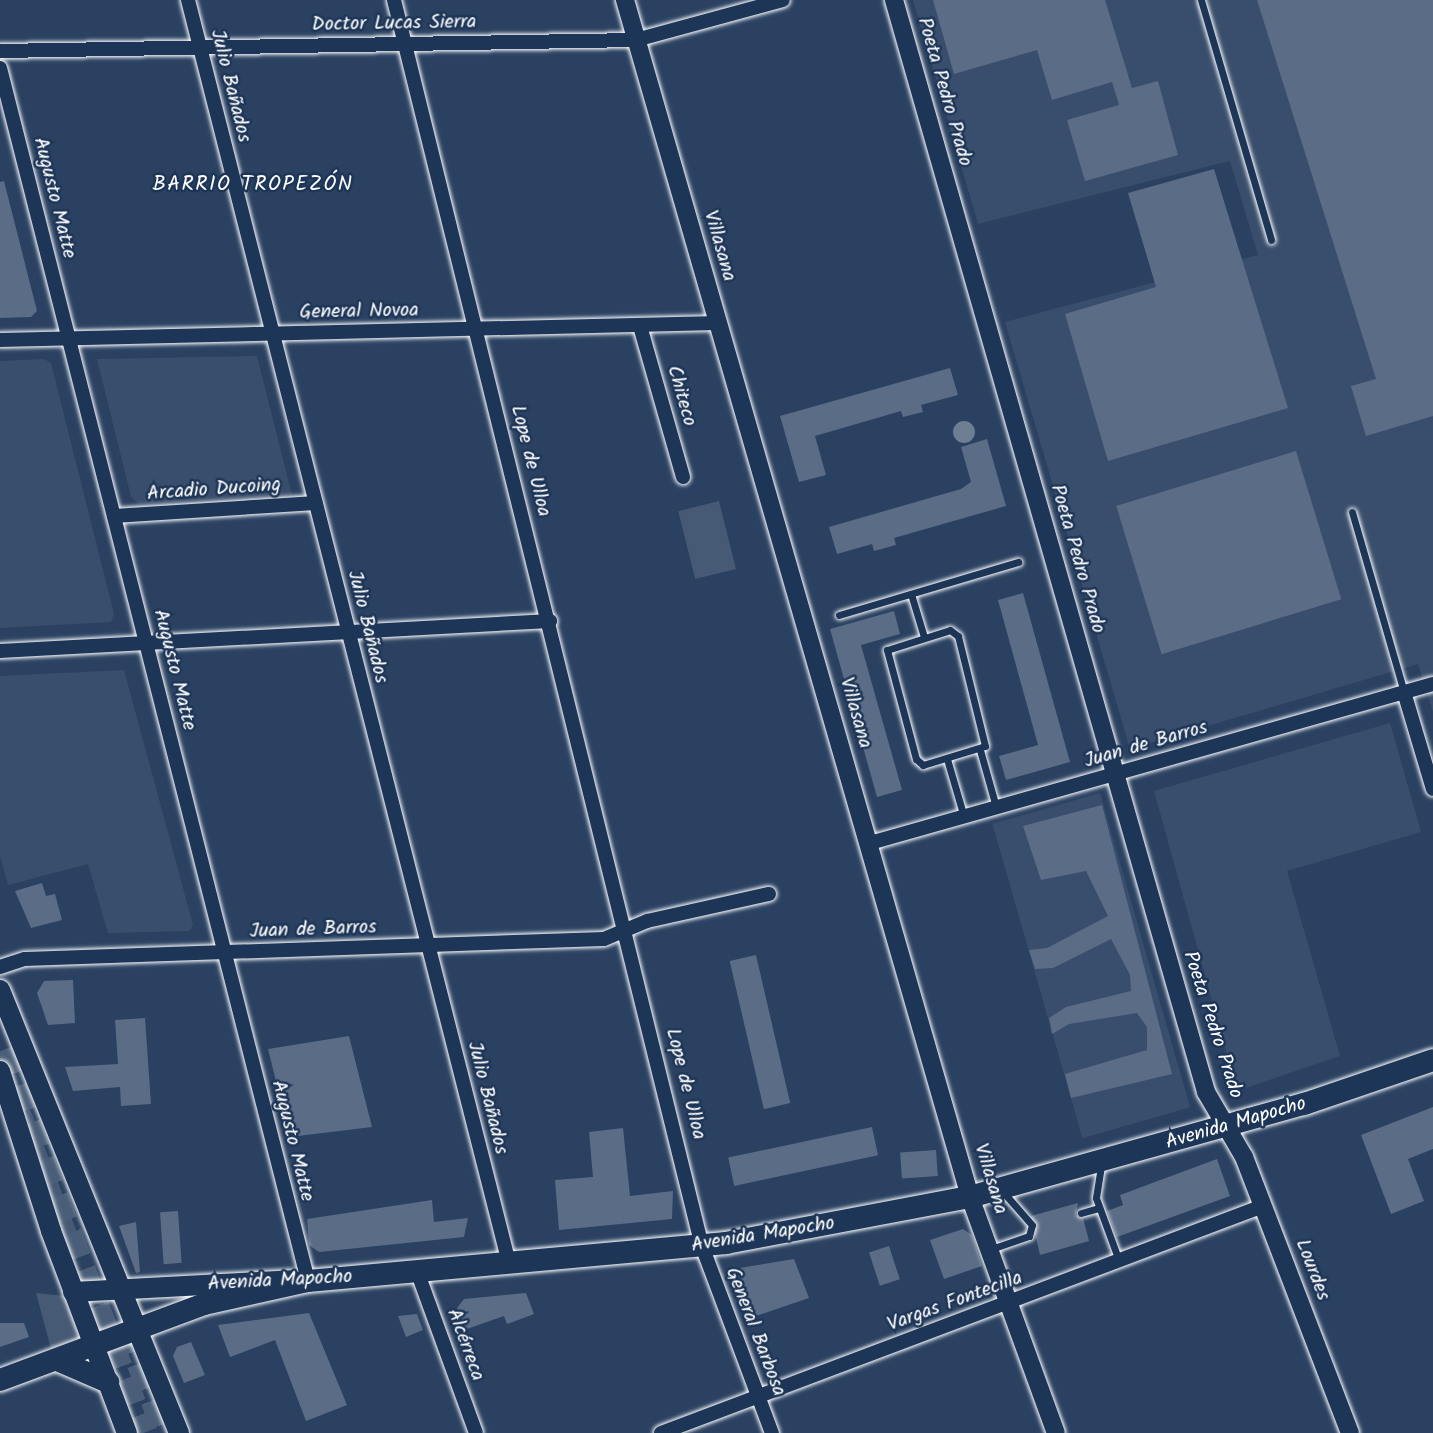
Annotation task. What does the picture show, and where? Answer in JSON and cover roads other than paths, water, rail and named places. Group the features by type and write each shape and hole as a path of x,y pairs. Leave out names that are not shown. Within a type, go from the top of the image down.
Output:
{"main road":[{"path":"0,990 139,1328 178,1433"},
{"name":"Avenida Mapocho","path":"73,1292 123,1292 267,1279 308,1281 702,1246 970,1197 1225,1127 1433,1060"},
{"path":"0,1071 73,1292 128,1433"},
{"path":"0,1380 204,1304 308,1281"},
{"path":"57,1360 108,1382"}],"street":[{"name":"Julio Bañados","path":"188,0 509,1263"},
{"name":"Lope de Ulloa","path":"394,0 627,932 702,1246"},
{"name":"Villasana","path":"625,0 870,843 970,1197 1056,1433"},
{"name":"Doctor Lucas Sierra","path":"0,51 636,40 783,0"},
{"name":"Poeta Pedro Prado","path":"894,0 1206,1092 1225,1127"},
{"name":"Augusto Matte","path":"0,68 308,1281"},
{"name":"General Novoa","path":"0,340 718,323"},
{"name":"Chiteco","path":"640,326 683,477"},
{"name":"Arcadio Ducoing","path":"114,516 316,503"},
{"path":"0,651 550,621"},
{"name":"Juan de Barros","path":"870,843 1433,684"},
{"path":"1404,692 1433,789"},
{"path":"627,932 647,921 769,894"},
{"name":"Juan de Barros","path":"0,967 26,959 604,939 627,932"},
{"name":"Lourdes","path":"1225,1127 1263,1206 1350,1433"},
{"name":"Vargas Fontecilla","path":"661,1433 1263,1206"},
{"name":"General Barbosa","path":"702,1246 772,1433"},
{"name":"Alcérreca","path":"417,1271 476,1433"}],"lane":[{"path":"1201,0 1271,240"},
{"path":"1352,512 1404,692"},
{"path":"839,615 1018,562"},
{"path":"911,594 924,637"},
{"path":"956,630 986,741 980,750 947,759 918,763 887,655 892,647 924,637 956,630"},
{"path":"980,750 996,807"},
{"path":"947,759 964,817"},
{"path":"1103,1161 1095,1187 1099,1208 1119,1261"},
{"path":"989,1250 1029,1236 1032,1225 1000,1189"},
{"path":"1081,1212 1099,1208"}],"tunnel":[{"path":"0,1051 144,1433"},
{"path":"126,1327 166,1433"}],"district":[{"name":"BARRIO TROPEZÓN","path":"253,185"}]}
